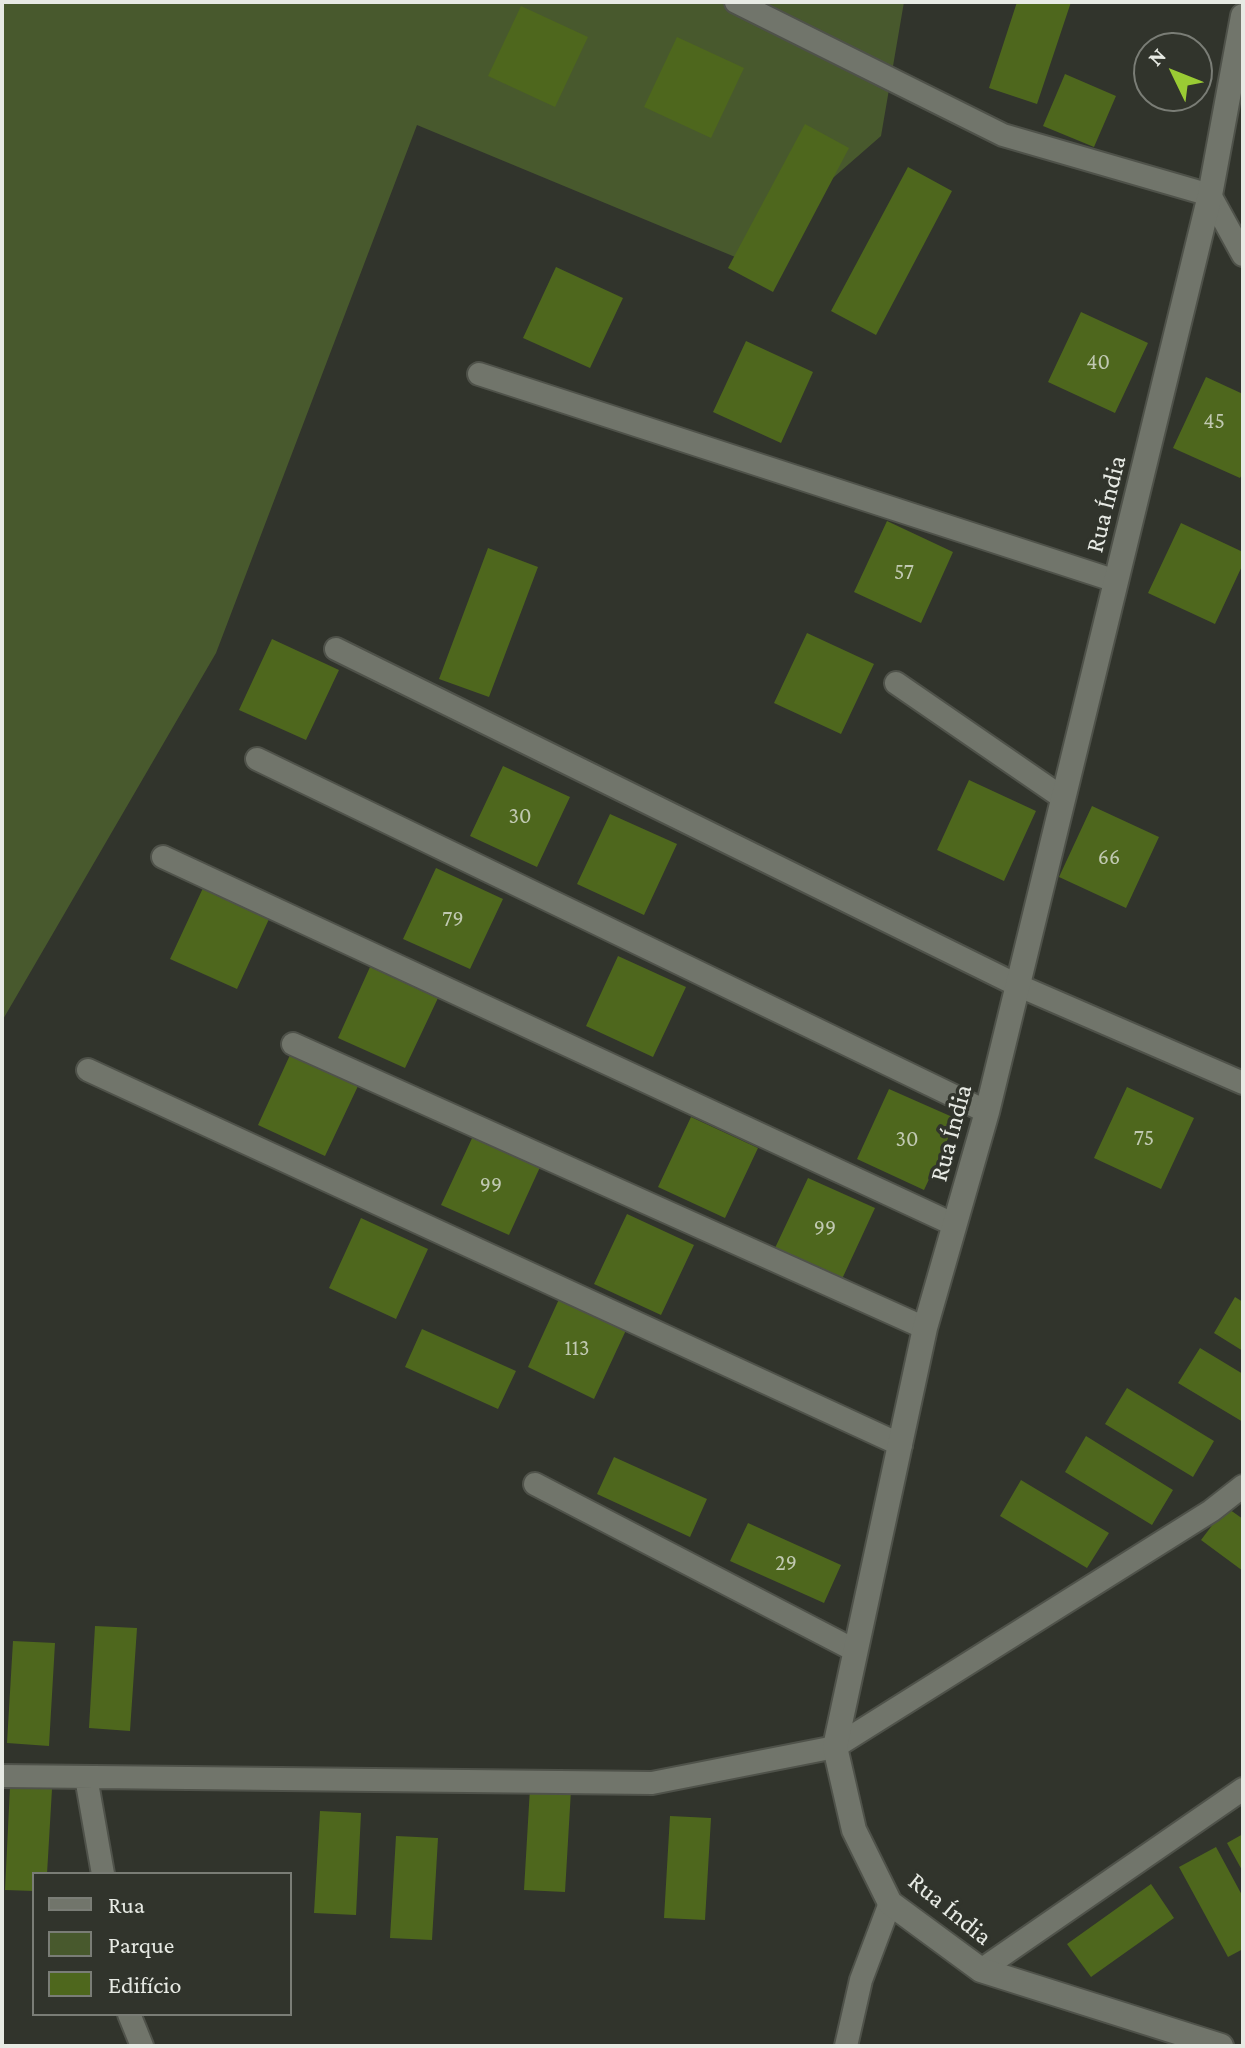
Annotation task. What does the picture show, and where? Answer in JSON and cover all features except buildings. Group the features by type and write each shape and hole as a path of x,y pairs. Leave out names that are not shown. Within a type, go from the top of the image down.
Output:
{"street":[{"name":"Rua Índia","path":"1221,2046 981,1970 890,1903 854,1830 835,1747 925,1328 987,1112 1210,195 1243,16"}],"lane":[{"path":"736,2 1003,135 1210,195 1243,255"},
{"path":"479,374 1116,581"},
{"path":"336,649 1017,985 1243,1083"},
{"path":"896,683 1063,798"},
{"path":"257,759 987,1112"},
{"path":"163,857 955,1225"},
{"path":"293,1044 925,1328"},
{"path":"88,1070 901,1445"},
{"path":"535,1484 856,1651"},
{"path":"2,1776 652,1783 835,1747 1211,1511 1243,1486"},
{"path":"86,1777 103,1872"},
{"path":"981,1970 1243,1789"},
{"path":"846,2046 861,1980 890,1903"},
{"path":"130,2016 142,2046"}],"green space":[{"path":"2,2 904,2 881,136 740,259 417,125 216,653 2,1021"}]}
